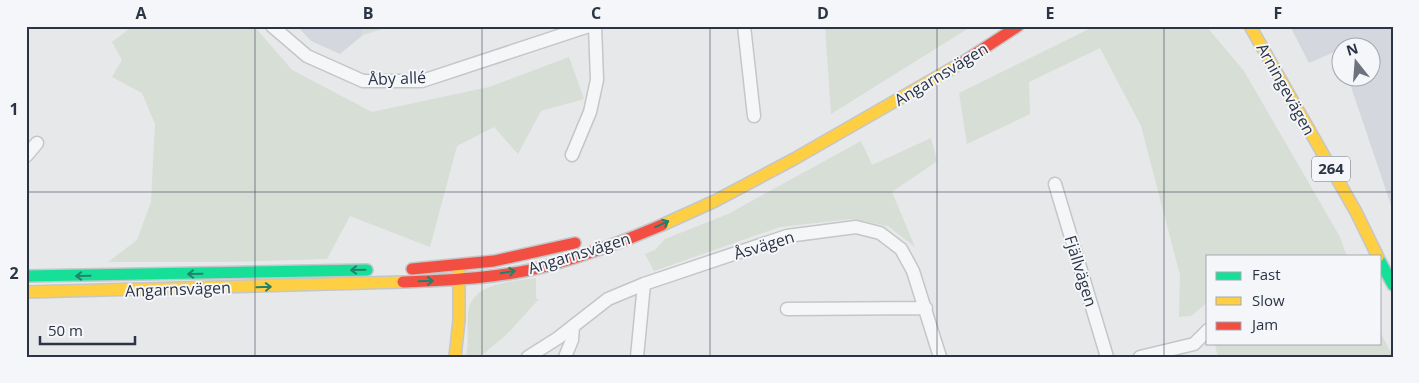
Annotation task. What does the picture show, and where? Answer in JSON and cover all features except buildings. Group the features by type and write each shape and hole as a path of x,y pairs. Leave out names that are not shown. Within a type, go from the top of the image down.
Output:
{"main road":[{"name":"Angarnsvägen","path":"624,227 700,196 820,135 984,42 1005,26"},
{"name":"Angarnsvägen","path":"26,292 138,291 460,280 546,266 631,238 715,201 794,159 948,72 1018,26"},
{"name":"Arningevägen","path":"1250,26 1356,212 1377,255"},
{"name":"Angarnsvägen","path":"396,270 459,266 552,250 588,239"},
{"path":"1382,265 1393,286"},
{"path":"455,357 459,320 459,266"},
{"name":"Angarnsvägen","path":"26,276 376,270"}],"street":[{"name":"Åby allé","path":"272,26 283,38 307,56 363,81 422,81 589,26"},
{"path":"572,155 590,112 597,80 595,26"},
{"path":"744,26 754,116"},
{"path":"26,156 37,144"},
{"name":"Fjällvägen","path":"1055,184 1107,357"},
{"name":"Åsvägen","path":"528,357 608,299 644,284 787,236 856,227 880,233 901,249 913,271 940,357"},
{"path":"637,357 644,284"},
{"path":"787,309 926,308"},
{"path":"566,357 572,340 573,326"},
{"path":"1140,357 1194,344 1206,332"}],"shaded area":[{"path":"133,26 254,26 292,70 372,112 489,87 569,57 584,99 541,111 518,154 494,127 457,146 430,247 350,216 327,259 228,262 108,262 137,240 151,202 155,124 142,93 112,77 122,60 112,42"},
{"path":"297,26 361,26 363,35 340,54 311,41"},
{"path":"361,26 392,26 363,35"},
{"path":"825,26 972,26 831,114"},
{"path":"1095,26 1206,26 1244,71 1340,237 1346,255 1206,255 1206,304 1191,316 1179,317 1180,275 1141,126 1100,48 1029,82 1030,114 967,144 959,93"},
{"path":"1290,26 1393,26 1393,211 1351,88 1382,88 1382,38 1332,38 1332,53 1309,63"},
{"path":"931,138 937,161 892,192 915,247 888,226 851,219 780,227 654,271 645,254 655,250 665,239 728,214 861,141 872,165"},
{"path":"536,278 536,299 539,299 507,334 480,357 466,357 468,313 471,303 477,295 494,285"},
{"path":"1382,335 1393,357 1218,357 1215,346 1382,346"}],"traffic: fast":[{"path":"1382,265 1393,285"},
{"path":"26,276 367,270"}],"traffic: slow":[{"path":"1250,26 1356,212 1377,255"},
{"path":"662,225 715,201 794,159 963,62"},
{"path":"455,357 459,320 459,268"},
{"path":"26,292 403,282"}],"traffic: jam":[{"path":"963,62 1018,26"},
{"path":"403,282 476,278 530,270 591,252 662,225"},
{"path":"412,269 494,261 575,243"}]}
